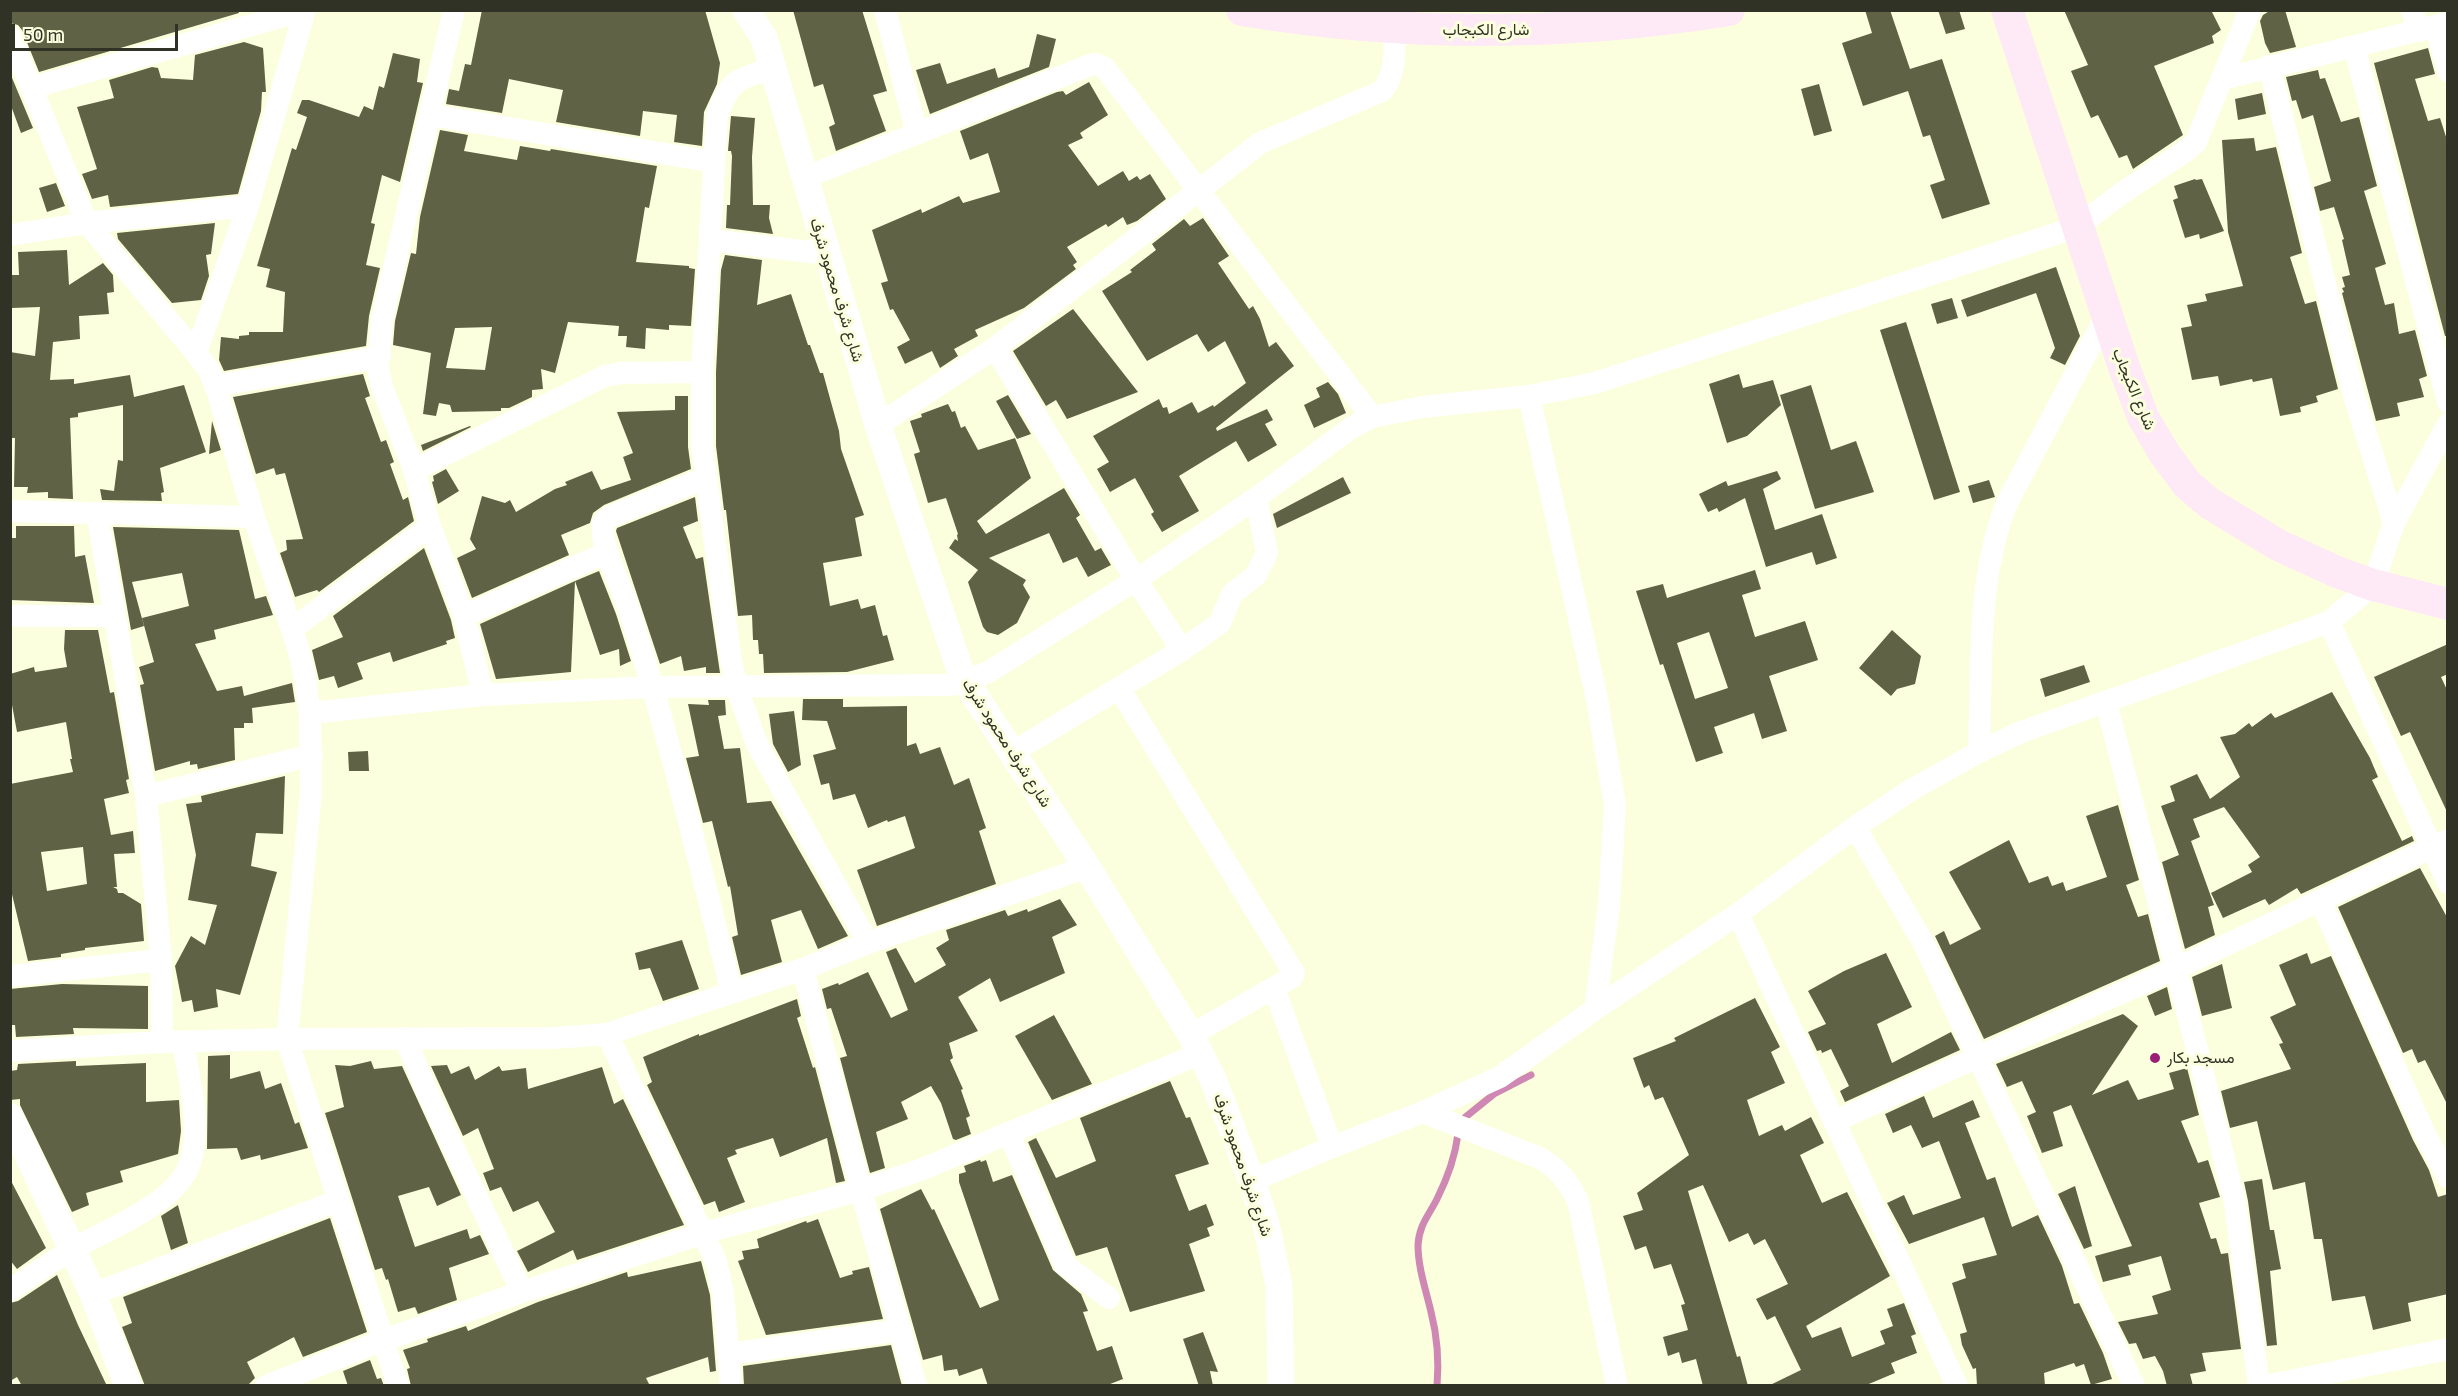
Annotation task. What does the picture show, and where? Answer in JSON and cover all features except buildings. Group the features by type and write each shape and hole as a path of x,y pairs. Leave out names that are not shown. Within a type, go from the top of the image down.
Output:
{"main road":[{"name":"شارع الكبجاب","path":"1242,10 1294,19 1394,19 1493,31 1572,28 1657,21 1729,10"},
{"name":"شارع الكبجاب","path":"2007,10 2106,316 2143,417 2164,453 2187,484 2231,518 2278,544 2337,572 2373,585 2448,604"}],"street":[{"path":"31,88 305,10"},
{"path":"195,353 248,206 305,10"},
{"path":"454,10 382,319 378,369 382,387 414,470 430,526 464,616 483,694"},
{"path":"746,10 764,38"},
{"path":"764,38 766,10"},
{"path":"885,10 916,134"},
{"path":"310,713 483,694 653,687 950,685 966,682 990,671 1136,580 1256,498 1351,428 1372,417 1422,407 1529,396 1595,383 2077,227 2196,142 2250,10"},
{"path":"878,424 995,348 1248,152 1272,137 1382,91 1390,82 1394,71 1394,19"},
{"path":"2222,79 2354,46 2429,23 2448,71"},
{"path":"10,36 87,223 209,370 254,517 292,629 302,665 310,713 312,755 310,824 287,1039 398,1386"},
{"name":"شارع شرف محمود شرف","path":"764,38 878,424 955,657 966,682 1087,867 1196,1044 1224,1103 1266,1224 1279,1285 1281,1386"},
{"path":"2354,46 2448,402"},
{"path":"804,178 1095,64 1105,68 1372,417"},
{"path":"2270,66 2355,399 2394,523"},
{"path":"773,69 745,75 738,80 728,90 717,116 702,372 702,447 705,478 736,686 757,744 868,944"},
{"path":"431,115 714,162"},
{"path":"10,235 87,223 248,206"},
{"path":"711,240 826,254"},
{"path":"1979,752 1983,629 1990,564 1999,524 2007,503 2106,316"},
{"path":"995,348 1136,580 1182,650"},
{"path":"215,386 380,357"},
{"path":"414,470 605,376 621,373 702,372"},
{"path":"1529,396 1598,699 1615,806 1609,906 1595,1009"},
{"path":"1252,1181 1423,1112 1500,1077 1595,1009 1738,914 1854,826 1911,790 1979,752 2021,732 2329,622 2373,585 2394,523 2448,424"},
{"path":"705,478 606,520 603,530 608,552 624,594 653,687 732,993"},
{"path":"1013,752 1182,650 1220,624 1232,594 1256,575 1267,553 1256,498"},
{"path":"10,511 254,517"},
{"path":"10,1290 73,1249 149,1207 179,1184 188,1169 193,1148 193,1119 172,1042 161,960 146,796 96,513"},
{"path":"292,629 430,526"},
{"path":"464,616 608,552"},
{"path":"10,616 114,616"},
{"path":"2329,622 2440,844 2448,883"},
{"path":"266,1386 384,1340 522,1292 704,1233 861,1190 920,1170 1009,1133 1196,1044 1291,978 1294,972 1119,688"},
{"path":"2106,702 2235,1203 2259,1386"},
{"path":"146,796 312,755"},
{"path":"1854,826 1923,942 2133,1386"},
{"path":"1835,1122 2321,902 2440,844"},
{"path":"10,1051 172,1042 554,1038 607,1034 803,969 1087,867"},
{"path":"2321,902 2425,1134 2448,1177"},
{"path":"1738,914 1957,1386"},
{"path":"10,976 161,960"},
{"path":"803,969 861,1190 916,1386"},
{"path":"1274,988 1332,1147"},
{"path":"607,1034 704,1233 720,1276 729,1354 727,1384"},
{"path":"405,1038 429,1096 522,1292"},
{"path":"1423,1112 1540,1158 1554,1166 1567,1179 1578,1201 1617,1386"},
{"path":"10,1117 93,1294 128,1386"},
{"path":"1009,1133 1065,1265 1109,1298"},
{"path":"93,1294 337,1201"},
{"path":"729,1354 901,1330"},
{"path":"2265,1386 2448,1349"}],"waterway":[{"path":"1463,1119 1494,1094 1531,1075"},
{"path":"1437,1386 1436,1339 1421,1271 1418,1245 1422,1226 1448,1175 1458,1134"}],"place":[{"name":"مسجد بكار","path":"2155,1058"}]}
